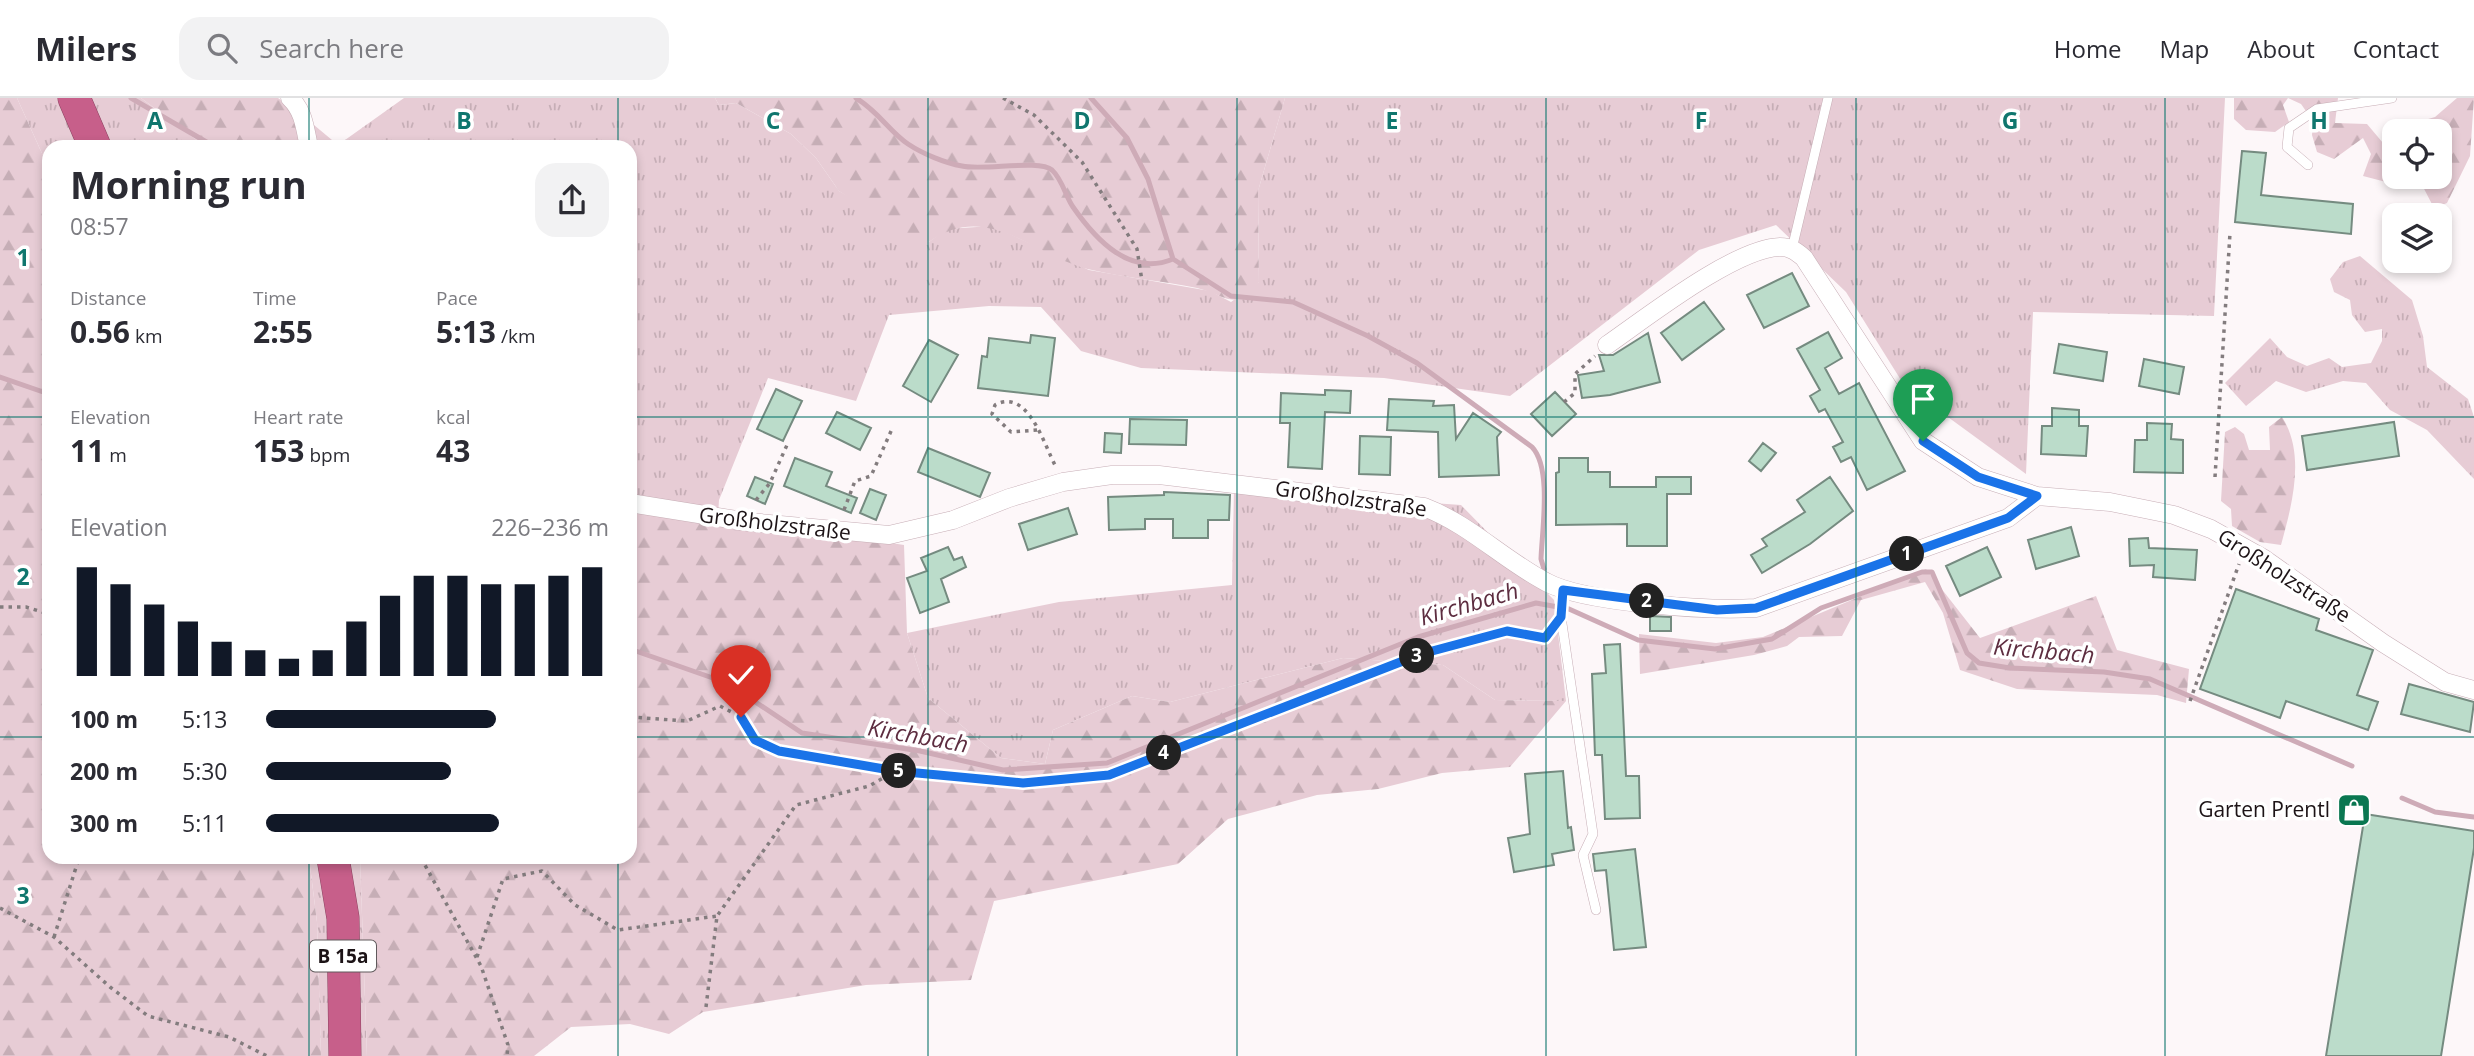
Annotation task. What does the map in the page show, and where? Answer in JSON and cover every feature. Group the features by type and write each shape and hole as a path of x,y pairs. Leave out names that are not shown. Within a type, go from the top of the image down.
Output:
{"highway":[{"path":"74,98 92,140"},
{"name":"B 15a","path":"334,864 343,918 345,1056"}],"street":[{"path":"290,98 298,105 307,140"},
{"path":"1607,345 1708,275 1779,247 1792,248"},
{"name":"Großholzstraße","path":"1792,248 1804,258 1923,441 1978,477 2037,496 2110,502 2174,515 2211,529 2263,558 2383,643 2445,682 2474,690"},
{"name":"Großholzstraße","path":"637,504 749,523 889,534 953,520 1019,494 1063,482 1112,475 1159,475 1424,506 1445,514 1514,564 1563,590 1717,610 1756,608 2008,518 2037,496"}],"lane":[{"path":"1792,248 1828,98"},
{"path":"2308,166 2287,146 2289,128 2317,109 2392,98"},
{"path":"1563,590 1561,617 1593,834 1584,855 1596,910"}],"path":[{"path":"1003,98 1034,115 1082,162 1103,190 1138,248 1142,281"},
{"path":"2215,477 2230,233"},
{"path":"1564,402 1575,393 1575,374 1607,345"},
{"path":"1037,430 1011,432 992,414 995,405 1002,401 1017,401 1025,408 1037,430 1063,482"},
{"path":"844,510 855,481 871,476 892,429"},
{"path":"756,500 770,483 787,444"},
{"path":"2190,701 2192,688 2246,550"},
{"path":"0,607 26,607 42,612"},
{"path":"637,717 687,721 720,706 741,717 755,740 779,751 896,771 1023,783 1109,775 1421,654 1507,631 1545,638 1561,617"},
{"path":"706,1007 717,916 796,805 869,786 896,771"},
{"path":"54,937 77,864"},
{"path":"424,864 477,957 508,1045 507,1056"},
{"path":"477,957 503,878 542,871 575,905 618,930 717,916"},
{"path":"0,908 54,937 110,987 148,1016 229,1037 267,1056"}],"green space":[{"path":"0,98 17,98 42,153 42,864 310,864 317,922 321,1056 0,1056"},
{"path":"17,98 141,98 197,140 42,140 42,153"},
{"path":"141,98 278,98 296,110 303,140 197,140"},
{"path":"404,98 715,98 719,105 736,103 791,134 816,158 839,191 929,242 946,229 992,226 1089,270 1210,291 1231,302 1259,282 1258,191 1285,98 2225,98 2214,316 2033,312 2026,474 1904,385 1846,292 1776,225 1699,250 1510,396 1384,378 1141,368 1081,351 1041,307 989,306 889,315 856,401 768,378 719,500 718,516 637,508 637,140 345,140"},
{"path":"715,98 1285,98 1258,191 1259,282 1247,299 1233,300 1197,288 1071,264 1012,235 992,229 972,227 951,230 929,242 910,239 839,191 816,158 791,134 736,103 719,105"},
{"path":"2234,98 2288,98 2283,105 2289,122 2275,132 2246,130 2234,119"},
{"path":"2288,98 2338,98 2335,123 2367,124 2382,142 2382,181 2363,176 2371,154 2363,138 2334,159 2317,152 2312,135 2313,121 2301,104"},
{"path":"2457,98 2474,98 2470,156 2447,203 2431,203 2424,189 2452,189 2452,119 2428,119 2435,117"},
{"path":"296,110 332,140 303,140"},
{"path":"2360,256 2412,300 2423,336 2427,367 2468,399 2474,417 2474,479 2427,430 2390,410 2366,383 2343,381 2306,392 2276,381 2246,406 2225,383 2270,338 2287,357 2307,366 2329,358 2342,367 2371,363 2382,341 2382,329 2365,332 2352,315 2350,300 2334,292 2330,279 2343,262"},
{"path":"2282,417 2294,447 2295,480 2281,545 2260,542 2232,526 2231,509 2221,501 2225,432 2235,427 2244,434 2249,450 2270,450 2269,427"},
{"path":"1234,489 1461,505 1554,600 1566,701 1495,700 1443,665 1343,658 1170,702 1132,696 1053,730 1045,764 1001,758 928,698 907,633 1059,602 1232,585"},
{"path":"637,508 718,516 904,545 907,633 928,698 1001,758 1045,764 1053,730 1132,696 1170,702 1343,658 1443,665 1495,700 1566,701 1510,767 1442,773 1378,789 1317,795 1228,819 1178,864 994,901 971,980 866,985 703,1012 669,1034 630,1024 571,1027 534,1056 367,1056 360,864 637,864"},
{"path":"1926,569 1980,638 2096,596 2117,650 2189,669 2186,703 2157,695 2017,689 1960,670 1943,613 1925,582 1861,600 1842,636 1799,637 1787,646 1754,655 1640,674 1639,634 1716,643 1763,637"},
{"path":"310,864 360,864 367,1056 321,1056 317,922"}],"building":[{"path":"2242,151 2266,153 2261,195 2353,204 2351,234 2235,222"},
{"path":"1792,273 1809,306 1764,328 1747,295"},
{"path":"1704,302 1724,329 1682,360 1661,333"},
{"path":"1828,332 1842,358 1825,368 1839,394 1859,383 1905,471 1867,490 1851,457 1841,462 1833,447 1843,442 1825,409 1819,412 1810,396 1820,390 1797,349"},
{"path":"1648,333 1660,382 1610,395 1582,398 1578,375 1604,371 1599,355 1613,355"},
{"path":"1031,335 1055,338 1048,396 978,388 982,356 987,357 989,338 1030,343"},
{"path":"929,340 958,355 931,402 903,386"},
{"path":"2059,344 2107,352 2103,381 2054,373"},
{"path":"2144,359 2184,367 2179,394 2139,386"},
{"path":"776,389 802,401 783,441 757,429"},
{"path":"1325,390 1351,391 1350,413 1325,412 1322,469 1288,467 1290,423 1280,423 1281,393 1325,395"},
{"path":"1555,392 1576,414 1552,436 1531,414"},
{"path":"1389,399 1434,401 1433,406 1454,405 1456,439 1473,413 1501,432 1497,437 1499,475 1439,477 1438,432 1387,430"},
{"path":"2052,408 2079,410 2079,426 2088,426 2086,456 2041,454 2042,426 2052,426"},
{"path":"837,412 871,428 860,450 826,433"},
{"path":"1130,419 1187,420 1186,445 1129,444"},
{"path":"2394,422 2399,456 2307,470 2302,436"},
{"path":"2147,423 2172,424 2171,439 2183,440 2183,473 2134,472 2135,440 2147,440"},
{"path":"1105,433 1122,434 1121,453 1104,452"},
{"path":"1360,436 1391,437 1390,475 1359,474"},
{"path":"1763,443 1776,453 1761,471 1749,461"},
{"path":"928,448 990,473 980,497 918,472"},
{"path":"795,458 832,472 826,486 857,498 851,513 784,486"},
{"path":"1559,458 1588,458 1588,472 1610,472 1610,487 1656,487 1656,477 1691,477 1691,494 1667,494 1667,546 1627,546 1627,524 1556,525 1556,473 1559,472"},
{"path":"755,477 773,484 765,504 747,496"},
{"path":"1830,477 1853,511 1810,544 1762,573 1751,555 1767,546 1762,539 1805,512 1797,500"},
{"path":"870,489 886,495 876,520 860,513"},
{"path":"1164,492 1230,495 1229,520 1208,520 1208,538 1173,538 1173,519 1145,519 1145,529 1109,530 1108,497 1164,495"},
{"path":"1068,508 1077,534 1028,550 1019,524"},
{"path":"2071,527 2079,556 2036,569 2028,540"},
{"path":"2148,538 2149,548 2197,550 2195,580 2153,577 2154,565 2130,566 2129,539"},
{"path":"948,547 954,560 962,557 966,567 941,579 949,602 920,613 907,578 927,571 921,558"},
{"path":"1987,547 2001,577 1960,596 1946,566"},
{"path":"2236,589 2319,619 2316,630 2373,650 2357,695 2378,702 2368,730 2286,701 2280,718 2200,689"},
{"path":"1650,616 1671,617 1671,631 1650,631"},
{"path":"1620,644 1626,776 1639,776 1640,818 1605,819 1602,755 1595,755 1592,674 1606,673 1604,645"},
{"path":"2409,684 2474,702 2470,732 2401,714"},
{"path":"1563,771 1568,828 1571,827 1574,850 1552,854 1554,865 1514,872 1508,838 1530,834 1525,774"},
{"path":"2365,814 2474,831 2474,848 2441,1056 2326,1056"},
{"path":"1635,849 1646,947 1614,950 1606,870 1595,871 1593,854"}],"waterway":[{"path":"131,98 203,140"},
{"path":"856,98 908,144 941,160 971,167 1035,165 1052,170 1059,178 1070,203 1103,243 1129,259 1142,263 1173,259"},
{"path":"1091,98 1127,138 1148,179 1173,259 1231,296 1293,302 1368,336 1417,363 1532,447 1542,469 1544,484 1541,559 1544,569"},
{"name":"Kirchbach","path":"0,377 42,392"},
{"name":"Kirchbach","path":"637,651 727,683 802,733 920,751 1003,770 1107,763 1418,637 1536,603 1569,609 1638,640 1715,649 1772,639 1821,608 1922,572 1932,572 1967,653 1979,663 2010,668 2104,672 2150,679 2352,766"},
{"name":"Kirchbach","path":"2402,798 2435,812 2474,817"}],"place":[{"name":"Garten Prentl","path":"2354,810"}],"route":[{"path":"741,717 755,740 779,751 848,764 1023,783 1109,775 1421,654 1507,631 1545,638 1561,617 1563,590 1717,610 1756,608 2008,518 2037,496 1978,477 1923,441"}]}
